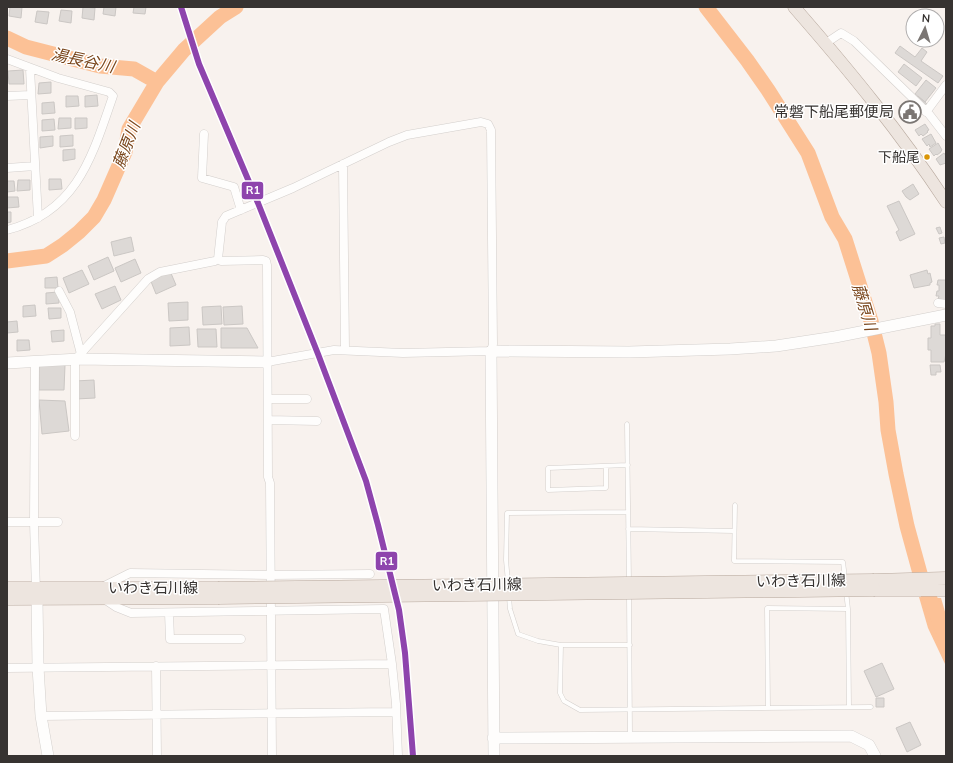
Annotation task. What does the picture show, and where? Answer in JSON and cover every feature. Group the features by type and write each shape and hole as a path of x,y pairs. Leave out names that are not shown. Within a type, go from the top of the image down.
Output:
{"main road":[{"path":"794,7 826,43 897,131 946,202"},
{"name":"いわき石川線","path":"880,585 946,578"},
{"name":"いわき石川線","path":"7,588 36,593 218,593 880,585 946,590"},
{"name":"いわき石川線","path":"7,599 36,593"}],"street":[{"path":"826,43 841,33 854,41 904,88 946,136"},
{"path":"7,60 58,78 109,92 113,96 96,144 75,186 61,201 38,218 20,227 7,230"},
{"path":"30,69 38,218"},
{"path":"926,112 946,85"},
{"path":"7,96 31,95"},
{"path":"218,259 222,222 226,216 288,190 407,135 481,122 488,124 491,130 494,756"},
{"path":"204,134 202,178 234,187 241,210"},
{"path":"343,164 344,350"},
{"path":"7,168 35,166"},
{"path":"78,357 153,275 160,272 215,261 218,259 221,261 263,260 266,262 268,478 270,483 272,756"},
{"path":"59,291 70,312 78,357 75,436"},
{"path":"7,363 78,357 79,359 267,362 334,350 403,353 491,351 629,352 730,349 776,346 835,337 946,315"},
{"path":"35,361 34,522 38,667 41,716 48,756"},
{"path":"268,399 307,399"},
{"path":"268,420 317,421"},
{"path":"7,522 58,522"},
{"path":"370,574 130,574 102,593 116,607 130,613 384,609 392,664 398,756"},
{"path":"169,613 170,639 241,639"},
{"path":"7,668 392,664"},
{"path":"156,666 157,756"},
{"path":"41,716 396,712"},
{"path":"493,738 630,736 851,736 869,745 875,756"}],"lane":[{"path":"627,424 630,736"},
{"path":"606,466 606,488 548,490 548,468 628,465"},
{"path":"735,505 734,561 843,562 848,609 849,707"},
{"path":"628,512 507,513 506,560 510,609 518,634 538,641 560,645 630,645"},
{"path":"628,529 734,531"},
{"path":"768,708 767,608 848,609"},
{"path":"560,645 560,692 564,701 580,710 871,707"}],"shaded area":[{"path":"919,597 941,598 946,615 946,666 928,628"}],"building":[{"path":"10,7 22,7 21,18 9,16"},
{"path":"83,7 95,8 94,20 82,18"},
{"path":"104,7 116,7 115,16 103,14"},
{"path":"134,7 146,7 145,14 133,13"},
{"path":"61,10 72,11 71,23 59,21"},
{"path":"37,11 49,12 47,24 35,22"},
{"path":"900,46 915,57 922,48 927,52 921,61 943,76 938,83 895,53"},
{"path":"904,64 922,78 916,86 898,72"},
{"path":"23,70 24,84 9,84 8,71"},
{"path":"926,80 936,88 925,102 915,94"},
{"path":"51,82 51,93 38,94 39,83"},
{"path":"97,95 98,106 85,107 85,96"},
{"path":"66,96 78,96 79,106 66,107"},
{"path":"918,96 927,104 925,106 916,99"},
{"path":"54,102 55,113 42,114 42,103"},
{"path":"907,102 920,114 912,121 900,110"},
{"path":"59,118 71,118 71,128 58,129"},
{"path":"75,118 87,118 87,128 75,129"},
{"path":"54,119 55,130 42,131 42,120"},
{"path":"925,124 929,130 927,131 928,132 923,136 921,134 919,136 915,130"},
{"path":"931,134 936,143 930,147 929,144 927,146 922,139"},
{"path":"73,135 73,146 60,147 60,136"},
{"path":"53,136 53,146 40,148 40,137"},
{"path":"938,143 942,150 934,156 929,149"},
{"path":"75,149 75,159 63,161 63,150"},
{"path":"944,153 946,156 946,163 940,165 936,159"},
{"path":"49,179 61,179 62,189 49,190"},
{"path":"18,180 30,180 30,190 17,191"},
{"path":"7,181 14,181 15,191 7,192"},
{"path":"913,184 919,194 910,200 902,191"},
{"path":"7,197 18,197 19,207 7,208"},
{"path":"899,201 915,234 900,241 896,232 899,230 887,206"},
{"path":"7,212 11,212 11,222 7,223"},
{"path":"940,227 942,233 939,234 936,228"},
{"path":"131,237 134,251 114,256 111,242"},
{"path":"944,237 945,243 941,244 939,238"},
{"path":"108,257 114,271 94,280 88,266"},
{"path":"135,259 141,273 121,282 115,268"},
{"path":"82,270 89,284 69,293 63,278"},
{"path":"927,270 928,274 930,273 932,282 930,285 914,288 910,275"},
{"path":"170,271 176,285 156,294 150,279"},
{"path":"57,277 58,288 45,288 45,278"},
{"path":"938,280 946,280 946,300 938,299 939,296 936,296 937,291 939,291 939,285 937,285"},
{"path":"115,286 121,300 102,309 95,294"},
{"path":"58,292 59,303 46,304 46,293"},
{"path":"188,302 188,320 169,321 168,303"},
{"path":"35,305 36,316 23,317 23,306"},
{"path":"221,306 222,324 203,325 202,307"},
{"path":"242,306 243,324 224,325 223,307"},
{"path":"48,308 61,308 61,318 49,319"},
{"path":"17,321 18,332 7,333 7,322"},
{"path":"935,324 940,324 940,335 946,335 946,354 944,362 931,362 931,350 928,350 928,338 931,338 931,326 935,326"},
{"path":"189,327 190,345 170,346 170,328"},
{"path":"221,328 247,328 258,348 221,348"},
{"path":"197,329 216,329 217,347 198,347"},
{"path":"64,330 64,341 52,342 51,331"},
{"path":"17,340 29,340 30,350 17,351"},
{"path":"39,365 65,365 64,390 39,390"},
{"path":"930,365 940,365 941,372 936,372 936,375 931,375"},
{"path":"94,380 95,398 76,399 75,381"},
{"path":"39,400 65,401 69,431 42,434"},
{"path":"882,663 894,689 876,697 864,671"},
{"path":"876,698 884,698 884,707 876,707"},
{"path":"910,722 921,745 907,752 896,728"}],"waterway":[{"name":"藤原川","path":"7,261 46,256 63,245 94,217 104,200 125,152 129,129 157,82 184,50 220,17 236,7"},
{"name":"藤原川","path":"706,7 768,90 808,153 832,217 845,239 871,321 879,353 886,402 888,430 907,526 921,577 946,638"},
{"name":"湯長谷川","path":"7,38 26,47 100,66 134,69 157,82"}],"transit line":[{"name":"R1","path":"181,7 199,64 258,203 318,354 366,481 399,610 405,653 413,756"}],"place":[{"name":"常磐下船尾郵便局","path":"910,112"},
{"name":"下船尾","path":"927,157"}]}
